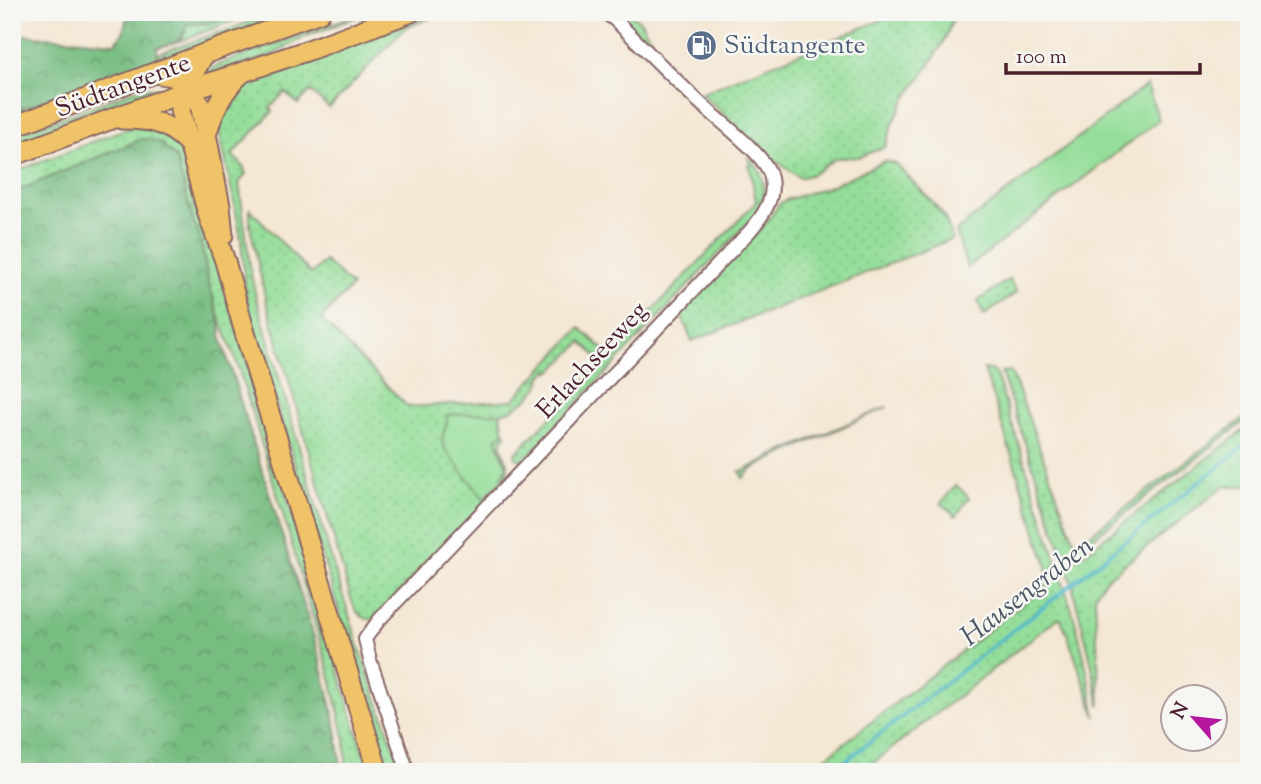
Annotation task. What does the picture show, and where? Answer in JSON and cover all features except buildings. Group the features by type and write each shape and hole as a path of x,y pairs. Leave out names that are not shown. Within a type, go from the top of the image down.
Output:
{"main road":[{"name":"Südtangente","path":"12,127 320,12"},
{"name":"Südtangente","path":"12,156 186,89 242,73 411,12"},
{"path":"204,54 186,89 180,110 208,214 225,261 378,772"},
{"path":"206,133 221,98 242,73"},
{"path":"155,74 173,76 198,100 220,206 225,261"},
{"path":"111,119 146,119 156,122 174,130 188,143"}],"street":[{"name":"Erlachseeweg","path":"408,772 365,639 379,620 749,232 766,209 770,198 770,175 762,159 604,12"}],"green space":[{"path":"128,12 240,12 213,23 187,24 180,39 157,48 157,63 12,111 12,34 115,43 123,33"},
{"path":"240,12 257,12 180,41 187,24 213,23"},
{"path":"273,12 297,12 157,63 157,54"},
{"path":"363,12 371,12 307,36 268,57 205,75 218,65"},
{"path":"439,12 447,12 405,28 329,108 310,91 298,104 285,92 270,108 273,111 232,155 243,166 246,174 239,183 256,297 332,561 403,772 387,772 255,336 246,295 241,239 220,127 226,104 249,82"},
{"path":"901,12 956,12 945,39 905,100 885,147 859,157 836,158 813,174 800,178 766,154 701,93"},
{"path":"630,14 641,22 650,38 646,39 626,21 626,15"},
{"path":"1147,85 1159,120 967,268 956,231"},
{"path":"90,87 12,118 12,111"},
{"path":"141,88 160,88 160,92 12,148 12,136"},
{"path":"144,126 181,145 192,176 195,208 211,242 369,772 347,772 345,741 332,682 236,360 209,284 199,233 194,224 176,158 142,139 12,193 12,173 112,134"},
{"path":"142,139 161,143 176,158 194,224 199,233 222,341 328,689 341,772 12,772 12,193"},
{"path":"748,157 762,176 764,191 757,213 526,458 520,460 515,454 603,363 582,342 551,372 548,370 540,379 540,386 511,410 448,421 445,428 507,466 495,439 504,431 506,436 502,439 502,446 508,464 506,476 502,484 373,620 358,613 350,597 266,301 250,226 250,209 311,274 325,261 352,286 321,319 408,407 513,400 580,328 610,355 756,202"},
{"path":"885,161 896,164 934,204 944,216 953,239 692,341 681,315 682,310 767,222 779,204 828,187"},
{"path":"1009,279 1017,292 984,316 978,301"},
{"path":"984,369 996,374 1057,563 1046,578 1047,566"},
{"path":"1010,371 1077,544 1249,414 1249,418 1080,548 1073,552 1064,551 1061,549 1001,372"},
{"path":"887,407 778,456 752,469 743,478 740,471"},
{"path":"500,413 504,431 496,439 507,466 500,482 484,499 447,452 442,441 447,415"},
{"path":"1249,426 1249,486 1224,486 1105,580 1095,595 1100,706 1074,588 1067,572 1068,566"},
{"path":"956,485 969,498 956,516 941,503"},
{"path":"1058,576 1061,577 1077,629 1096,717 1066,631 1058,618 862,772 807,772"}],"waterway":[{"name":"Hausengraben","path":"831,772 1249,442"}],"place":[{"name":"Südtangente","path":"701,46"}]}
